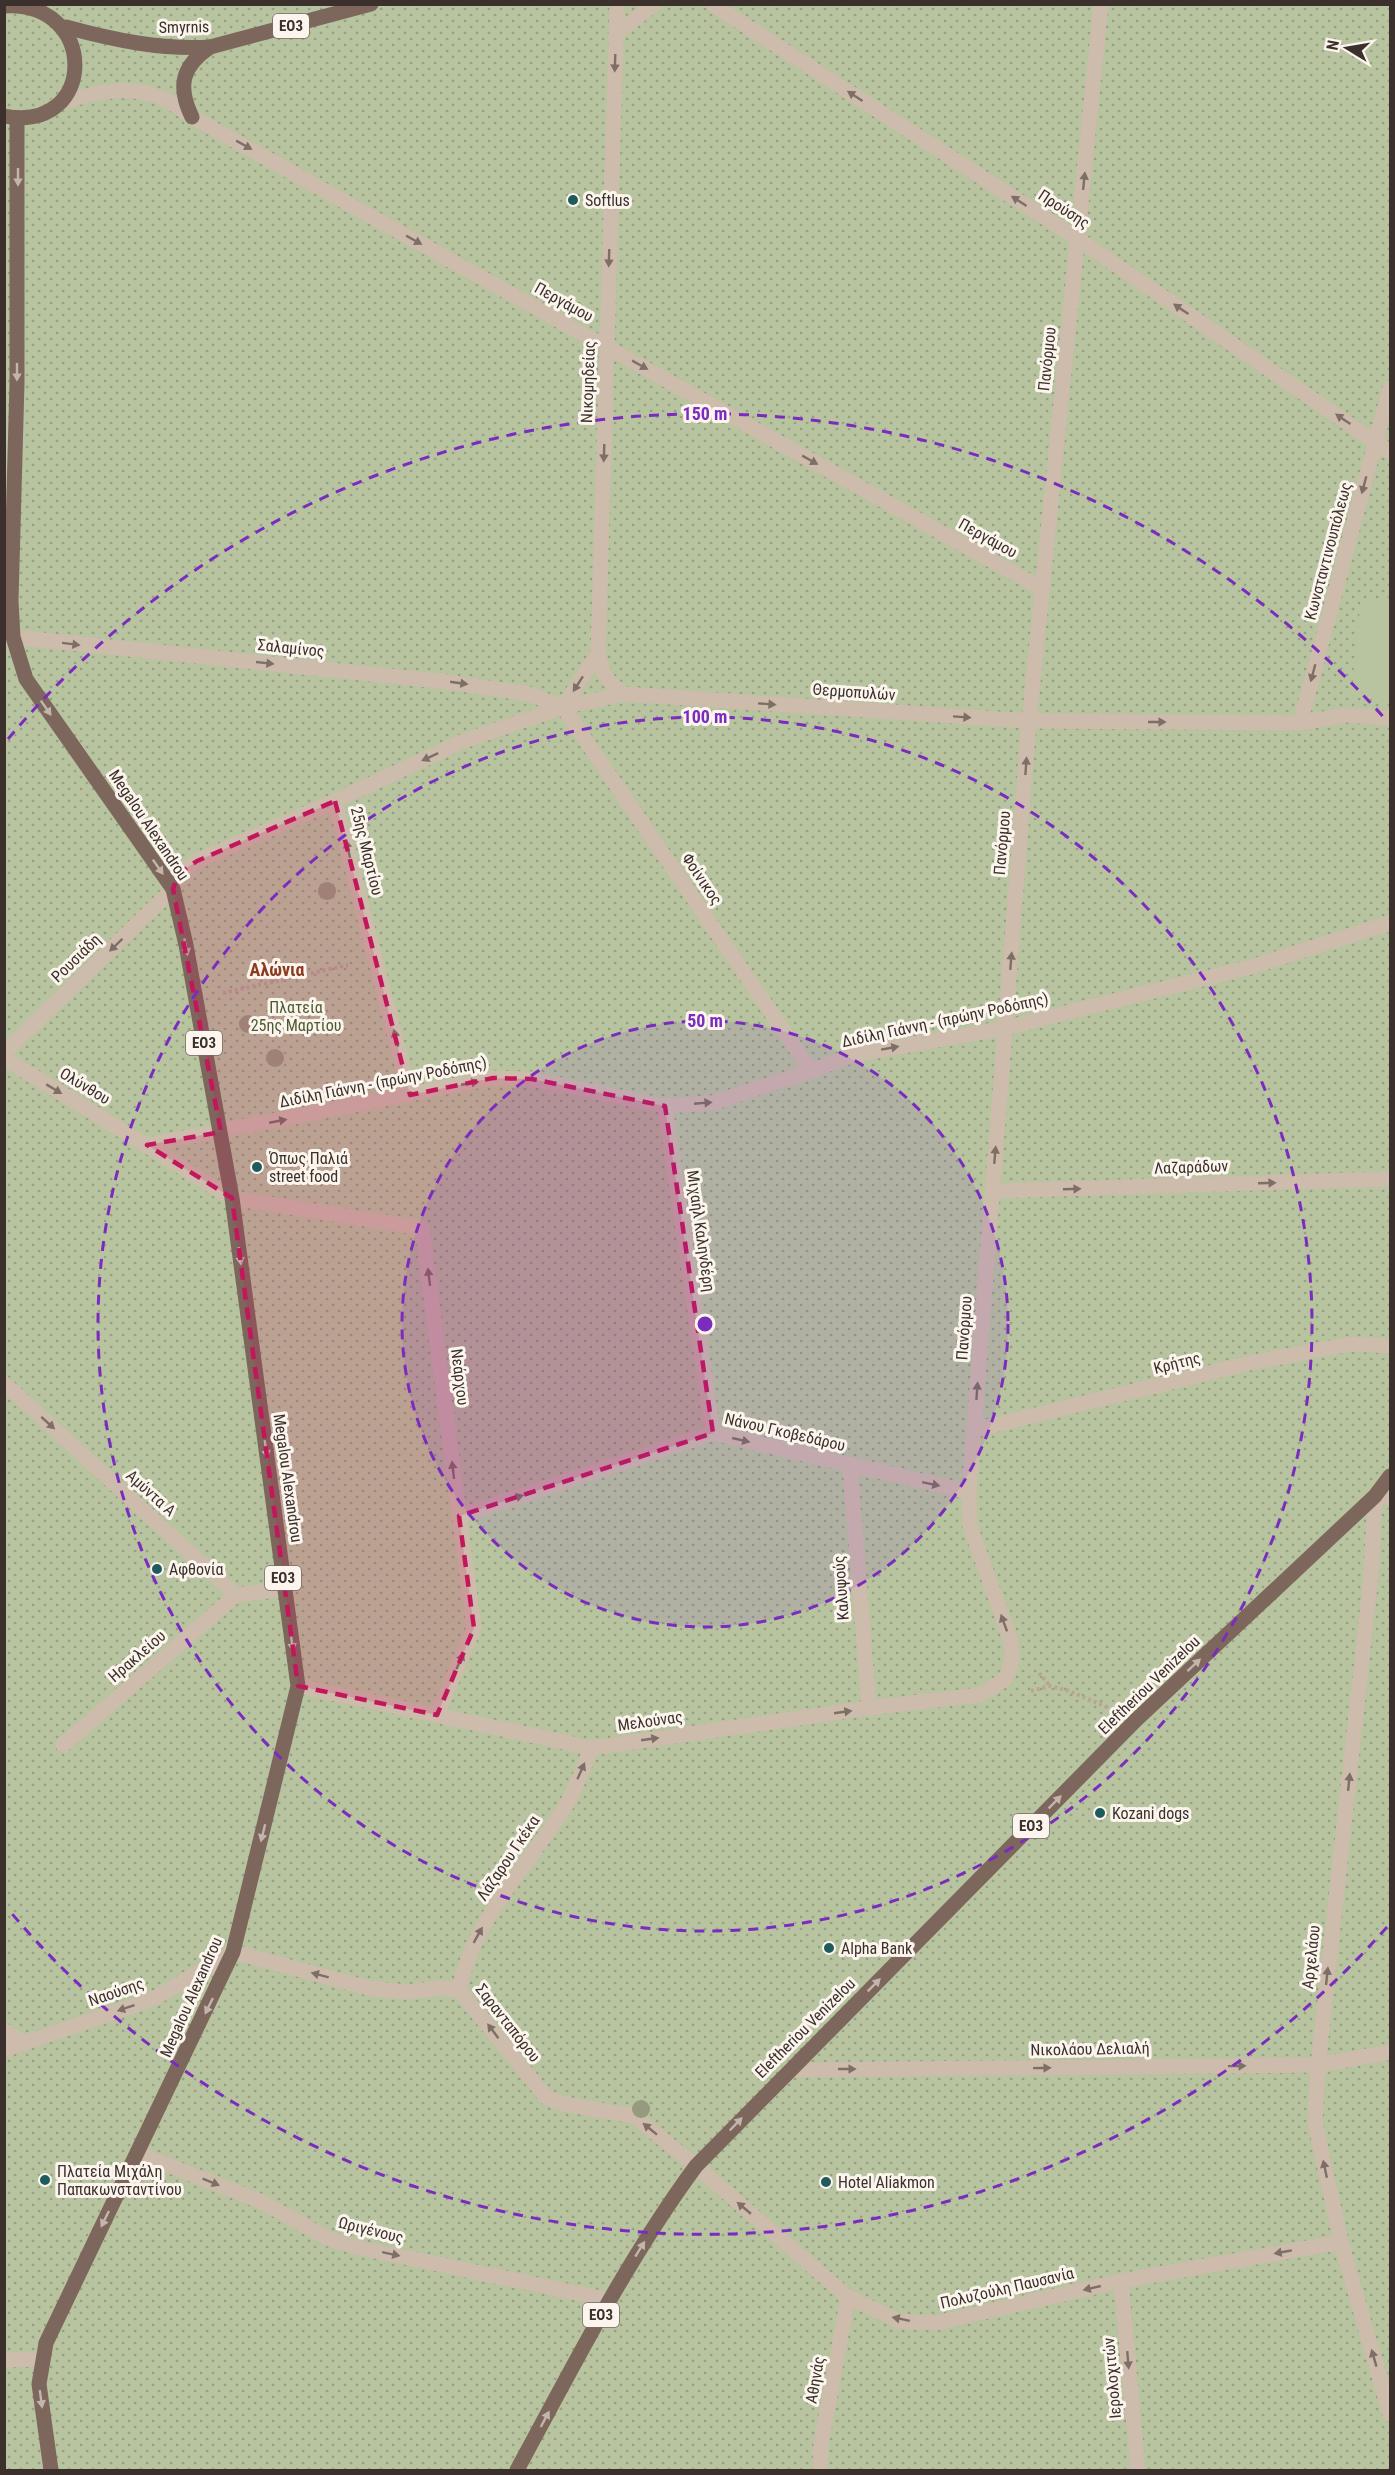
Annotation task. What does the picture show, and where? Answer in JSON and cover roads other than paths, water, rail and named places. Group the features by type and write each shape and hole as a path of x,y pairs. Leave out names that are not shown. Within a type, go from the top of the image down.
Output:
{"main road":[{"name":"Smyrnis","path":"66,27 98,36 159,47 210,47 338,9 371,4"},
{"name":"ΕΟ3","path":"4,6 32,6 46,10 66,27"},
{"path":"57,104 68,91 75,75 74,43 66,27"},
{"path":"192,117 186,104 184,78 189,66 198,55 210,47"},
{"name":"ΕΟ3","path":"9,631 16,383 10,117 45,112 57,104"},
{"name":"Megalou Alexandrou","path":"9,631 26,679 173,889 196,999 232,1198 298,1686 233,1952 55,2323 42,2360 39,2384 51,2470"},
{"name":"ΕΟ3","path":"1375,1496 1390,1476"},
{"name":"Eleftheriou Venizelou","path":"517,2470 610,2300 672,2198 696,2166 1137,1720 1375,1496"}],"street":[{"name":"Νικομηδείας","path":"617,4 598,653 603,674 624,694"},
{"path":"616,34 654,4"},
{"name":"Προύσης","path":"712,4 1078,239 1390,452"},
{"name":"Πανόρμου","path":"1006,1679 1012,1660 1011,1641 970,1526 969,1492 1029,721 1101,4"},
{"name":"Περγάμου","path":"57,104 86,94 122,91 146,93 164,99 192,117 1043,589"},
{"name":"Κωνσταντινουπόλεως","path":"1300,723 1390,388"},
{"name":"Σαλαμίνος","path":"9,631 448,682 529,694 563,707"},
{"path":"563,707 598,653"},
{"name":"Θερμοπυλών","path":"335,801 461,742 563,707 624,694 1029,721 1300,723 1346,715 1390,718"},
{"name":"Φοίνικος","path":"563,707 811,1071"},
{"name":"25ης Μαρτίου","path":"173,889 178,874 197,861 335,801 410,1095"},
{"name":"Ρουσιάδη","path":"4,1053 173,889"},
{"name":"Διδίλη Γιάννη - (πρώην Ροδόπης)","path":"221,1132 493,1078 532,1079 665,1106 712,1103 811,1071 853,1054 1005,1028 1251,967 1390,923"},
{"name":"Ολύνθου","path":"4,1058 232,1198"},
{"name":"Μιχαήλ Καληνδέρη","path":"665,1106 712,1433"},
{"path":"147,1145 221,1132"},
{"name":"Λαζαράδων","path":"992,1191 1390,1179"},
{"name":"Νεάρχου","path":"232,1198 422,1228 474,1628 437,1715"},
{"name":"Κρήτης","path":"974,1430 1250,1363 1351,1344 1390,1346"},
{"name":"Αμύντα A","path":"4,1383 236,1595"},
{"name":"Νάνου Γκοβεδάρου","path":"459,1516 712,1433 969,1492"},
{"name":"Καλυψούς","path":"850,1466 869,1708"},
{"path":"1375,1496 1390,1498"},
{"name":"Αρχελάου","path":"1375,1496 1371,1576 1318,2065 1315,2122 1341,2242 1390,2414"},
{"path":"236,1595 285,1589"},
{"name":"Ηρακλείου","path":"63,1745 236,1595"},
{"name":"Μελούνας","path":"298,1686 592,1748 869,1708 979,1695 1006,1679"},
{"name":"Λάζαρου Γκέκα","path":"459,1990 471,1948 484,1925 566,1804 592,1748"},
{"name":"Σαρανταπόρου","path":"233,1952 368,1988 406,1992 442,1988 459,1990 546,2097 564,2104 634,2116 696,2166"},
{"name":"Ναούσης","path":"4,2050 153,1999 233,1952"},
{"path":"4,2030 24,2043"},
{"name":"Νικολάου Δελιαλή","path":"789,2070 1318,2065 1390,2052"},
{"name":"Ωριγένους","path":"137,2153 260,2201 329,2239 610,2300"},
{"name":"Πολυζούλη Παυσανία","path":"696,2166 848,2297 899,2321 936,2323 1121,2281 1341,2242"},
{"name":"Ιερολοχιτών","path":"1121,2281 1138,2470"},
{"name":"Αθηνάς","path":"820,2470 821,2444 848,2297"},
{"path":"4,2360 42,2360"}],"place":[{"name":"Softlus","path":"573,200"},
{"name":"Όπως Παλιά street food","path":"257,1167"},
{"name":"Αφθονία","path":"157,1569"},
{"name":"Kozani dogs","path":"1100,1813"},
{"name":"Alpha Bank","path":"829,1948"},
{"name":"Πλατεία Μιχάλη Παπακωνσταντίνου","path":"45,2180"},
{"name":"Hotel Aliakmon","path":"826,2182"}],"district":[{"name":"Αλώνια","path":"277,969"}],"park label":[{"name":"Πλατεία 25ης Μαρτίου","path":"296,1016"}]}
